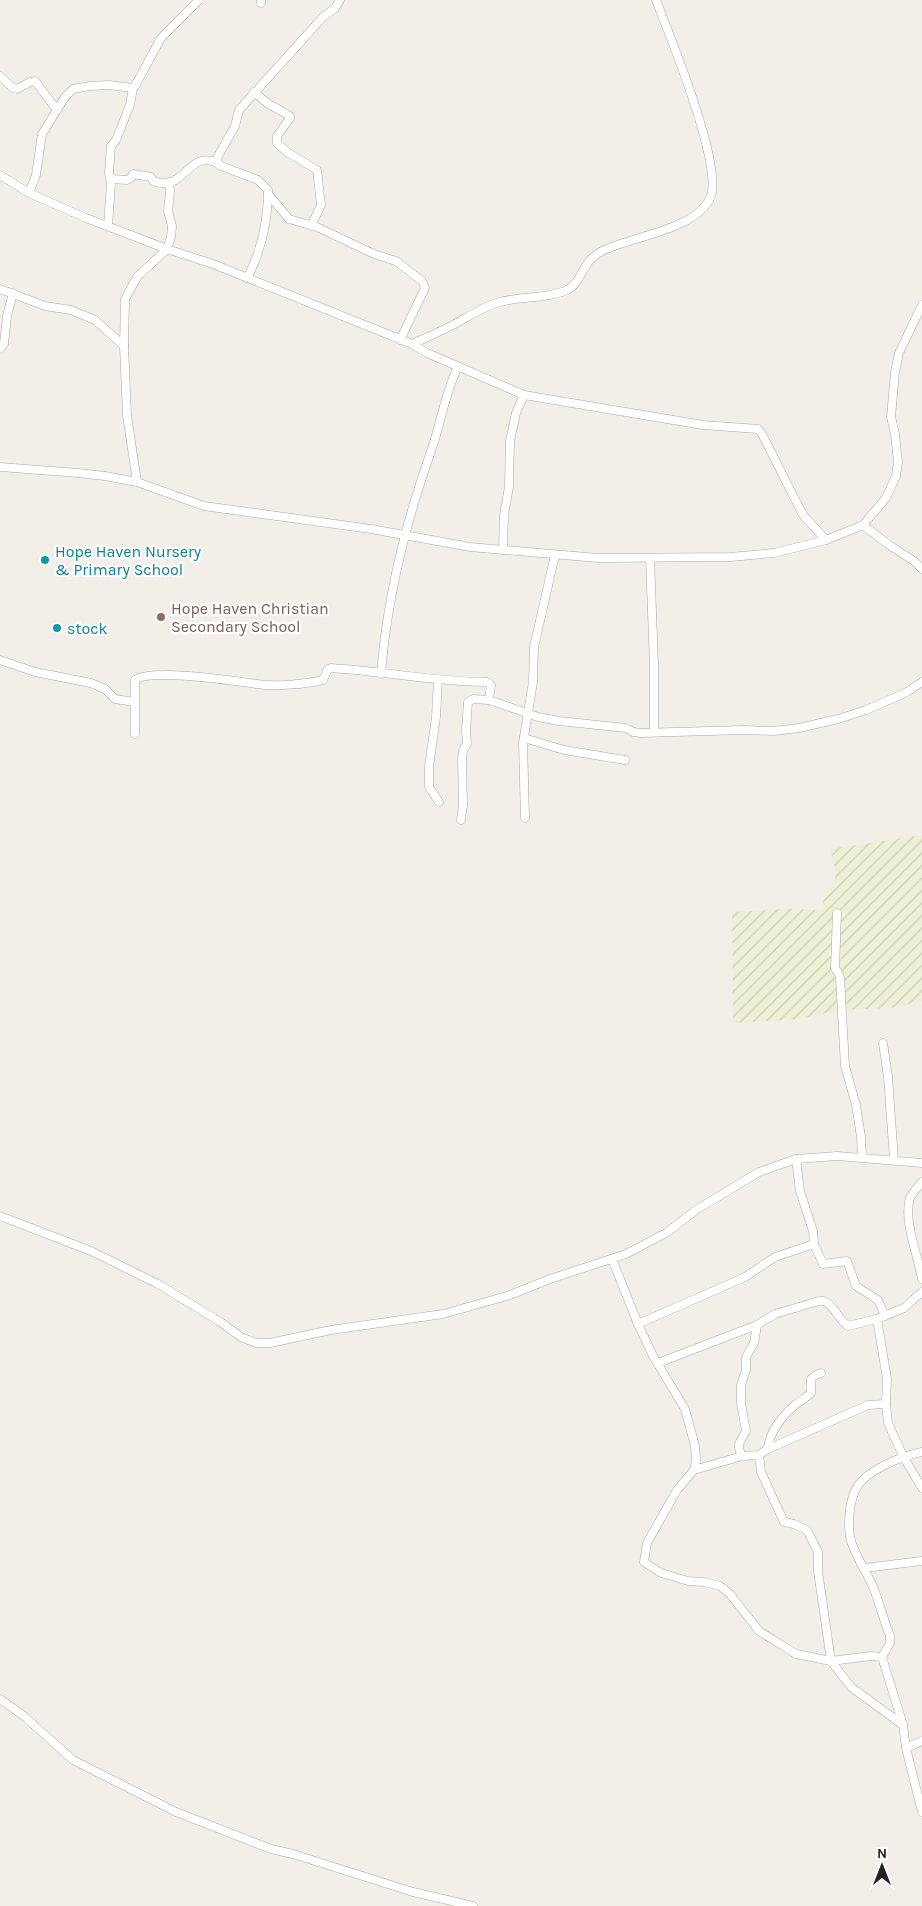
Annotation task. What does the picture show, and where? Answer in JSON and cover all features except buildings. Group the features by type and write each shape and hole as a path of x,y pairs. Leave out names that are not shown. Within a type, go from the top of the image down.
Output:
{"street":[{"path":"108,226 111,146 116,140 130,105 133,88 146,70 152,52 161,38 199,0"},
{"path":"218,163 217,158 235,126 239,110 323,17 335,8 339,0"},
{"path":"412,344 440,332 489,306 511,300 535,298 568,290 590,260 597,254 625,242 650,236 672,227 698,213 706,202 710,196 712,184 702,126 656,0"},
{"path":"0,76 17,90 34,81 56,110"},
{"path":"29,193 36,174 42,134 65,97 74,89 109,85 133,88"},
{"path":"254,92 267,103 290,116 277,136 277,143 287,152 317,170 321,205 311,226"},
{"path":"111,178 127,180 135,174 151,177 153,181 160,184 184,176 196,162 204,160 218,163 221,166 258,180 265,185 268,190 269,205 266,230 257,259 248,278"},
{"path":"0,176 29,193 167,249 213,264 330,310 412,344 458,367 524,395 703,425 758,429 803,515 826,540"},
{"path":"137,482 127,416 124,346 125,299 138,277 167,249 172,226 168,211 170,182"},
{"path":"268,194 289,219 311,226 374,254 396,261 422,281 425,288 400,340"},
{"path":"0,289 44,306 70,310 95,320 124,346"},
{"path":"0,349 4,344 13,293"},
{"path":"0,467 78,473 137,482 204,506 372,529 405,537 470,547 598,558 774,553 826,540 863,525 886,498 896,476 898,462 891,417 895,372 900,353 922,305"},
{"path":"381,674 397,567 421,478 458,367"},
{"path":"503,550 504,515 509,487 510,441 518,407 524,395"},
{"path":"863,525 914,561 922,569"},
{"path":"524,818 522,750 533,682 534,647 555,555"},
{"path":"650,558 654,666 654,732"},
{"path":"0,660 35,672 91,683 105,689 115,699 134,702"},
{"path":"135,734 135,680 144,676 186,675 259,684 323,680 328,669 331,668 360,670 438,680 487,682 491,685 489,700"},
{"path":"438,680 436,717 429,767 429,787 439,802"},
{"path":"461,820 463,805 462,759 463,750 467,744 468,702 473,699 489,700 528,714 559,721 626,728 633,732 774,730 799,728 838,720 907,692 922,682"},
{"path":"524,738 564,750 625,760"},
{"path":"836,914 835,968 840,978 846,1066 856,1105 862,1157"},
{"path":"883,1043 888,1077 894,1160"},
{"path":"0,1216 91,1251 158,1284 219,1321 241,1338 256,1343 270,1344 331,1330 443,1314 510,1295 550,1279 626,1254 666,1233 696,1210 759,1172 796,1159 829,1156 862,1157 922,1163"},
{"path":"796,1159 800,1191 813,1231 814,1244 823,1264 847,1261 856,1286 878,1300 887,1379 886,1404 888,1423 903,1456 922,1488"},
{"path":"922,1182 910,1200 910,1232 922,1279"},
{"path":"638,1324 745,1277 775,1257 814,1244"},
{"path":"612,1259 638,1324 685,1409 695,1446 696,1460 694,1470 677,1490 647,1543 644,1562 661,1573 720,1586 730,1594 759,1631 796,1654 831,1662 871,1656 882,1657"},
{"path":"658,1363 757,1325 775,1314 823,1300 827,1301 840,1319 848,1326 881,1317 910,1304 922,1292"},
{"path":"742,1456 738,1442 746,1431 741,1403 741,1385 746,1370 746,1357 754,1343 757,1325"},
{"path":"768,1449 768,1441 782,1418 811,1393 811,1379 822,1372"},
{"path":"694,1470 742,1456 759,1455 768,1449 868,1405 886,1404"},
{"path":"922,1452 903,1456 881,1467 862,1482 855,1491 850,1513 850,1537 874,1591 890,1636 890,1643 882,1657 903,1726 906,1748 922,1812"},
{"path":"759,1455 761,1472 784,1522 807,1530 818,1552 818,1571 831,1662 851,1687 903,1726"},
{"path":"864,1568 922,1561"},
{"path":"0,1699 24,1716 73,1760 176,1812 271,1849 293,1854 413,1892 473,1906"},
{"path":"906,1748 922,1741"}],"green space":[{"path":"922,835 922,1001 890,1008 841,1010 799,1019 733,1023 732,912 787,909 823,910 824,893 834,886 836,872 830,849"}],"place":[{"name":"Hope Haven Nursery & Primary School","path":"45,560"},
{"name":"Hope Haven Christian Secondary School","path":"161,617"},
{"name":"stock","path":"57,628"}]}
